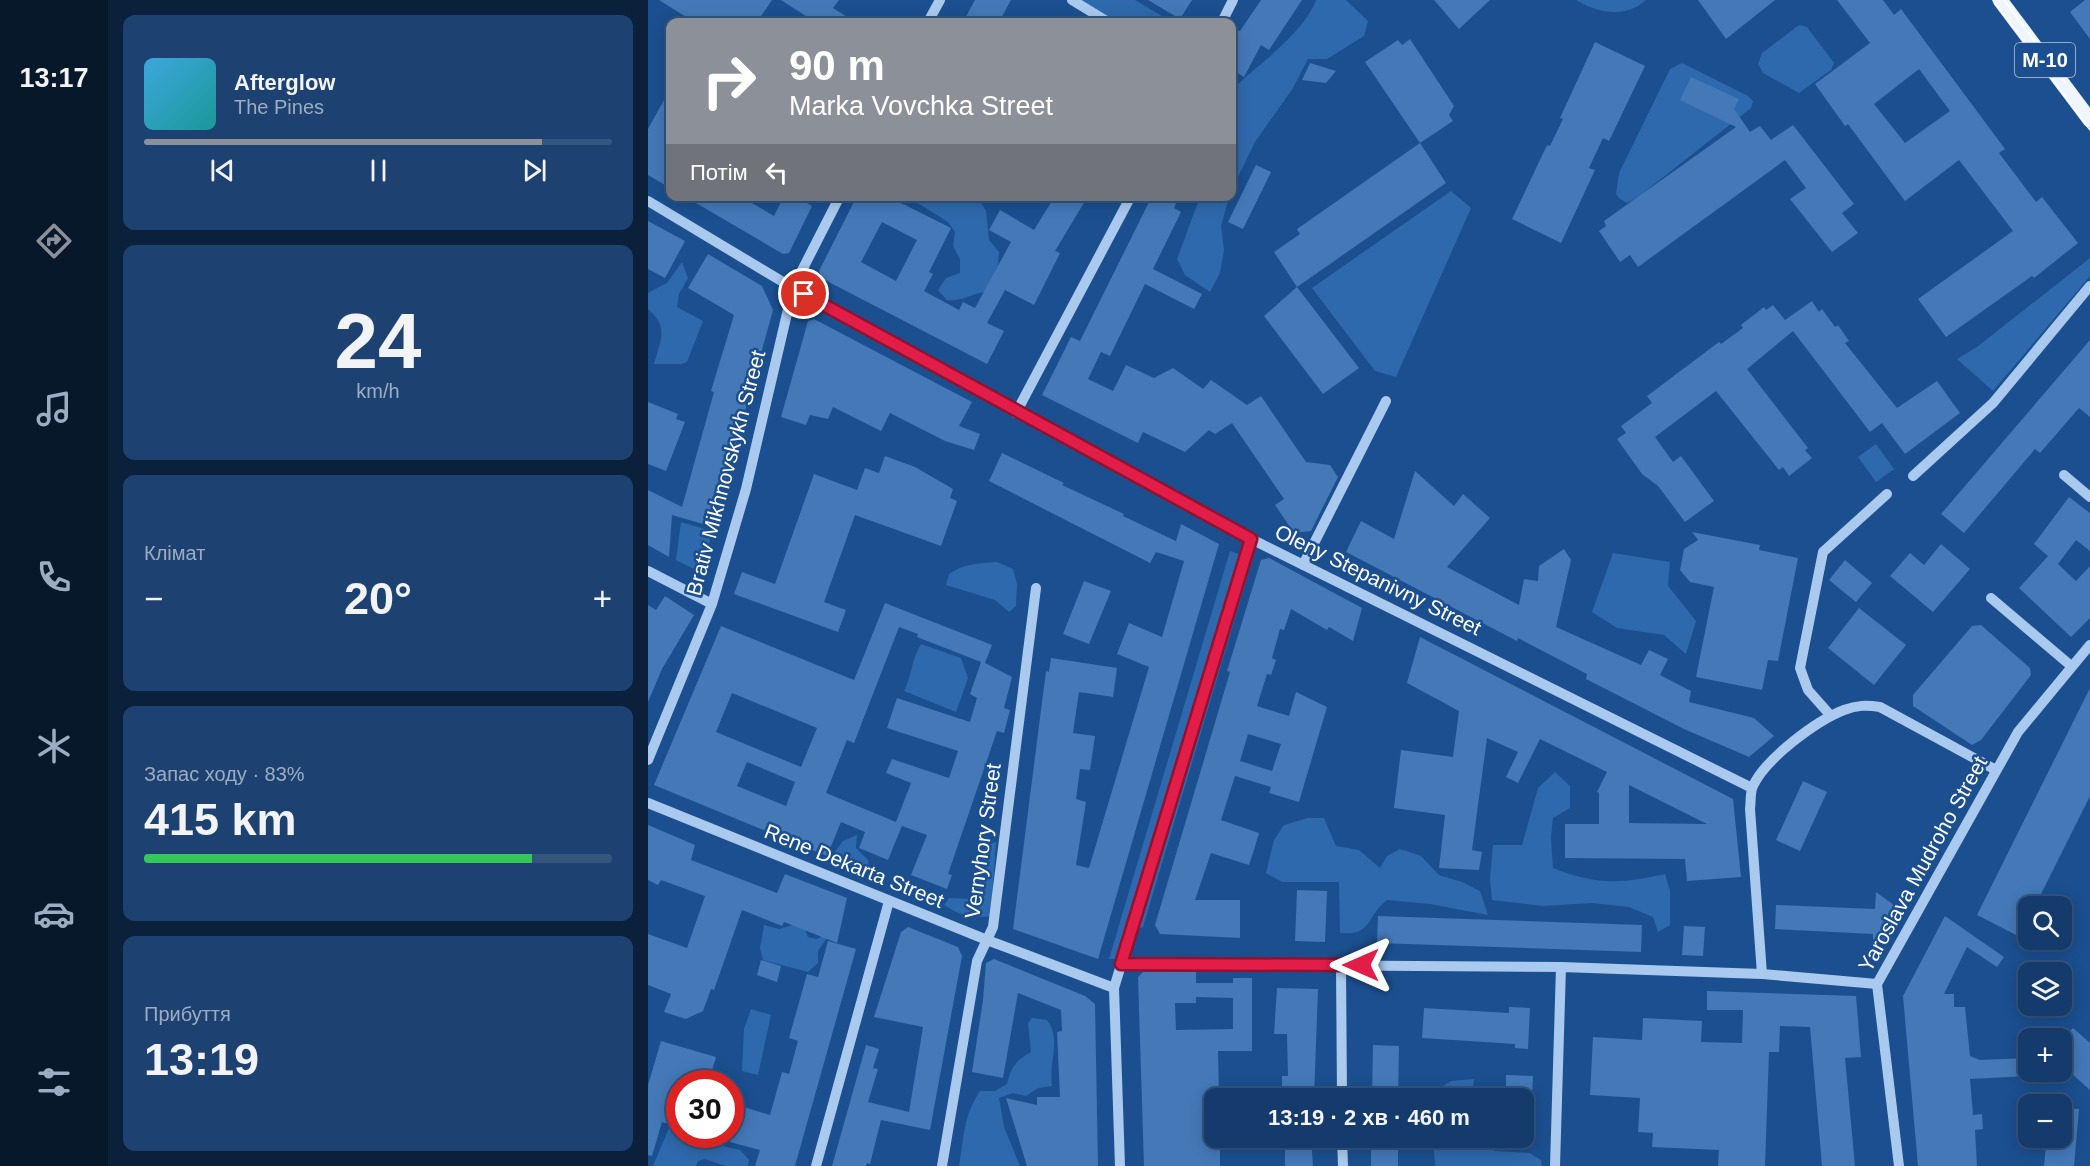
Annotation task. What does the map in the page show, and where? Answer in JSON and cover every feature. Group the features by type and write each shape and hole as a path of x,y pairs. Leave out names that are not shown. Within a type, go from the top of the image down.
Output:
{"main road":[{"name":"М-10","path":"2000,0 2090,120"}],"street":[{"path":"930,18 940,0"},
{"path":"1072,0 1101,18"},
{"path":"1224,18 1233,0"},
{"name":"Oleny Stepanivny Street","path":"648,201 794,288 1016,412 1251,539 1752,788"},
{"name":"Brativ Mikhnovskykh Street","path":"648,760 712,604 746,489 794,288 838,201"},
{"path":"1016,412 1128,201"},
{"path":"1913,476 1980,418 2090,286"},
{"path":"1304,565 1386,401"},
{"path":"2064,475 2090,497"},
{"path":"1831,716 1808,690 1800,668 1823,552 1887,494"},
{"path":"1120,1166 1114,988 1251,539"},
{"path":"648,571 712,604"},
{"name":"Vernyhory Street","path":"942,1166 977,961 993,927 1036,588"},
{"path":"1991,598 2070,665"},
{"name":"Yaroslava Mudroho Street","path":"1899,1166 1877,984 2018,732 2070,665 2090,645"},
{"path":"1762,974 1750,808 1752,788 1761,773 1775,758 1831,716 1865,704 1880,707 1996,770"},
{"name":"Rene Dekarta Street","path":"648,803 987,940 1114,988"},
{"path":"816,1166 890,901"},
{"path":"1121,964 1561,967 1762,974 1877,984"},
{"path":"1341,965 1342,1088"},
{"path":"1555,1166 1561,967"},
{"path":"1342,1148 1342,1166"}],"shaded area":[{"path":"1078,0 1135,0 1165,18 1107,18"},
{"path":"1316,0 1346,0 1368,21 1364,36 1327,59 1308,59 1293,88 1255,142 1236,181 1236,84 1293,34"},
{"path":"1576,0 1646,0 1629,10 1611,12 1584,5"},
{"path":"1799,25 1807,27 1834,63 1831,70 1799,93 1763,73 1758,64 1762,53"},
{"path":"1682,63 1748,96 1753,101 1751,108 1638,197 1627,203 1616,194 1619,173 1670,69"},
{"path":"1451,191 1471,208 1396,377 1375,371 1312,288"},
{"path":"914,201 980,201 986,211 989,240 999,252 998,266 985,292 961,299 947,300 938,290 946,278 960,273 960,259 953,246 955,232 948,222"},
{"path":"1199,201 1228,201 1221,226 1224,250 1220,273 1210,292 1185,275 1177,259"},
{"path":"2090,258 2090,276 1993,391 1957,359 1977,347"},
{"path":"682,262 688,278 679,294 677,307 703,321 687,362 654,364 662,335 659,322 648,309 648,293 667,283"},
{"path":"1876,444 1894,469 1876,482 1858,457"},
{"path":"681,522 712,531 703,570 700,572 676,560"},
{"path":"1230,551 1242,555 1119,959 1109,959"},
{"path":"1613,553 1670,562 1668,586 1696,621 1686,654 1664,635 1617,628 1592,612"},
{"path":"1248,557 1253,558 1143,927 1133,930"},
{"path":"997,562 1013,569 1017,584 1016,606 1009,612 995,600 946,585 949,574 960,568"},
{"path":"921,644 961,658 968,678 956,712 904,691"},
{"path":"1555,772 1570,786 1570,808 1553,818 1551,837 1553,868 1582,878 1608,881 1635,880 1665,874 1670,891 1670,925 1658,932 1653,917 1629,907 1592,903 1543,906 1492,900 1490,878 1493,845 1522,845 1538,788"},
{"path":"1308,818 1324,818 1336,846 1359,850 1380,868 1387,856 1400,849 1421,856 1439,875 1462,882 1480,891 1488,915 1430,904 1387,900 1363,929 1358,932 1340,933 1339,882 1282,882 1266,873 1274,840 1284,825"},
{"path":"857,835 856,848 868,860 869,868 841,858 834,853 843,841"},
{"path":"996,842 991,916 966,915 944,905 949,898 972,899 980,859 988,844"},
{"path":"799,923 803,925 808,937 816,939 830,933 818,951 818,963 808,972 763,960 760,948 764,925 779,929"},
{"path":"751,1009 771,1015 758,1075 742,1070 744,1029"},
{"path":"1032,1018 1047,1020 1054,1035 1052,1086 1038,1088 1026,1096 1013,1093 999,1098 1004,1127 1020,1166 959,1166 965,1127 974,1100 980,1091 995,1091 1007,1084 1015,1065 1031,1052 1028,1023"},
{"path":"1474,1079 1473,1088 1440,1088 1451,1081"},
{"path":"666,1135 666,1148 731,1148 740,1150 749,1160 748,1166 726,1166 705,1159 698,1161 696,1166 653,1166"},
{"path":"1434,1148 1493,1148 1494,1151 1530,1153 1541,1160 1542,1166 1435,1166"}],"building":[{"path":"659,0 772,0 760,18 688,18"},
{"path":"781,0 839,0 833,8 849,18 809,18"},
{"path":"975,0 1011,0 1001,18 965,18"},
{"path":"1148,0 1192,0 1181,18"},
{"path":"1261,0 1302,0 1269,50 1261,45 1244,77 1236,72 1236,29 1240,31"},
{"path":"1434,0 1490,0 1459,29"},
{"path":"1698,0 1775,0 1726,39"},
{"path":"1837,0 1883,0 1894,15 1901,9 2005,149 1999,153 2036,202 2042,197 2078,243 2034,278 2032,276 1946,337 1918,299 2013,231 1959,160 1905,201 1848,124 1845,126 1815,84 1870,43","holes":["1919,69 1950,111 1905,143 1874,104"]},
{"path":"2085,0 2090,0 2090,39 2070,12"},
{"path":"1410,39 1454,106 1449,115 1453,121 1420,143 1365,62 1398,40 1402,45"},
{"path":"1595,42 1645,66 1609,141 1603,138 1589,168 1595,170 1561,243 1512,219 1547,145 1550,146 1563,119 1560,118"},
{"path":"1310,63 1336,71 1326,83 1302,80"},
{"path":"1691,77 1739,99 1734,109 1750,132 1760,126 1771,140 1793,125 1854,204 1842,213 1858,233 1832,252 1790,199 1806,188 1785,160 1638,267 1630,255 1620,262 1599,231 1606,226 1604,221 1736,127 1680,100"},
{"path":"666,96 666,186 648,175 648,129"},
{"path":"1420,143 1446,183 1297,287 1274,252 1300,234 1297,229"},
{"path":"1256,165 1271,172 1243,229 1228,222"},
{"path":"693,201 748,201 774,216 782,201 804,201 812,206 789,253 783,254"},
{"path":"854,201 897,201 951,228 929,272 933,274 924,291 959,310 963,302 975,308 1011,242 989,230 1000,210 1034,230 1052,201 1085,201 1055,251 1060,253 1034,305 1005,290 987,323 1004,331 987,364 823,279 819,271","holes":["882,222 917,240 896,281 861,262"]},
{"path":"1150,201 1177,201 1174,208 1181,212 1153,269 1202,294 1194,309 1145,284 1110,356 1101,352 1088,379 1113,391 1126,365 1154,378 1173,368 1203,389 1211,380 1247,405 1261,396 1306,462 1330,465 1338,477 1311,531 1294,533 1275,505 1284,499 1232,423 1215,434 1209,430 1185,452 1143,432 1138,443 1042,395 1071,337 1080,341"},
{"path":"648,221 685,241 665,278 648,269"},
{"path":"708,254 762,286 773,310 713,527 672,515 669,557 648,545 648,490 682,507 714,392 711,391 734,315 688,288"},
{"path":"1297,287 1359,368 1323,394 1264,316"},
{"path":"1812,301 1819,312 1822,309 1835,327 1838,325 1849,341 1845,343 1897,408 1937,381 1960,413 1905,454 1882,423 1870,432 1793,331 1747,369 1808,448 1805,450 1812,458 1789,476 1783,467 1779,470 1716,391 1655,437 1673,462 1681,456 1714,501 1685,522 1658,486 1642,474 1617,439 1626,433 1621,426 1652,403 1647,396 1719,342 1721,344 1743,328 1741,325 1764,307 1766,310 1773,305 1785,320"},
{"path":"814,319 972,402 959,426 980,434 974,450 945,441 890,413 881,431 833,407 828,419 810,415 806,425 781,417 808,321"},
{"path":"2090,340 2090,417 2079,408 2040,453 2035,449 1964,533 1941,514"},
{"path":"648,402 678,414 676,419 685,422 666,471 648,464"},
{"path":"1002,453 1176,541 1181,524 1219,544 1098,959 1013,929 1046,671 1049,672 1051,658 1117,668 1113,697 1079,692 1073,733 1095,736 1090,770 1080,769 1076,799 1086,802 1076,865 1089,868 1149,667 1117,654 1129,623 1162,637 1184,561 1156,552 1150,563 989,481"},
{"path":"885,456 915,467 953,489 950,498 957,501 941,546 855,515 824,602 846,610 838,632 734,594 742,572 775,584 814,474 857,490 865,468 879,473"},
{"path":"1415,471 1454,506 1463,494 1490,518 1447,567 1519,605 1524,579 1538,581 1539,566 1564,549 1571,560 1556,627 1641,665 1649,650 1668,659 1660,675 1691,691 1689,702 1754,718 1774,736 1749,757 1684,729 1586,679 1587,674 1518,638 1517,641 1346,552 1361,521 1394,539"},
{"path":"2069,497 2090,513 2090,551 2076,540 2058,564 2076,581 2090,566 2090,618 2071,637 2019,588 2048,556 2034,544"},
{"path":"1692,532 1760,545 1759,550 1798,558 1778,661 1768,660 1762,690 1696,677 1714,587 1690,582 1680,570 1684,549 1698,540"},
{"path":"1941,544 1970,569 1933,612 1890,576 1910,553 1924,565"},
{"path":"1269,558 1362,608 1353,641 1329,627 1327,630 1291,609 1284,630 1280,629 1272,658 1276,660 1271,675 1267,674 1257,706 1289,716 1296,692 1327,707 1299,802 1269,793 1271,787 1235,776 1221,820 1259,833 1254,850 1249,865 1211,853 1195,900 1240,900 1240,938 1160,934 1155,925 1261,560","holes":["1248,734 1281,744 1272,771 1240,761"]},
{"path":"1845,560 1872,583 1856,602 1829,580"},
{"path":"1084,581 1111,591 1089,644 1063,634"},
{"path":"665,596 694,615 662,669 648,702 648,605 656,610"},
{"path":"885,603 992,645 985,663 1012,677 1004,708 1010,710 1004,733 997,731 948,874 952,875 947,889 911,875 927,835 902,826 888,860 859,848 865,832 841,822 827,856 654,785 721,626 854,680","holes":["899,627 918,634 917,637 981,662 970,694 977,698 970,722 897,698 887,728 958,751 949,778 892,759 886,773 911,783 896,822 826,793 847,740 854,743","732,693 817,728 801,767 716,732","747,762 795,782 786,806 737,786"]},
{"path":"1859,608 1906,645 1874,685 1828,648"},
{"path":"1981,625 2030,668 2031,675 1981,740 1972,745 1913,706 1913,695 1972,626"},
{"path":"1420,637 1733,799 1741,877 1687,881 1685,859 1565,858 1565,824 1599,824 1599,793 1597,792 1607,772 1540,739 1518,783 1506,777 1518,752 1487,738 1472,850 1482,852 1479,870 1439,868 1445,815 1394,808 1401,750 1453,757 1459,711 1407,683","holes":["1629,785 1707,824 1629,823"]},
{"path":"2090,688 2090,796 2040,896 2018,896 2018,936 1977,915"},
{"path":"1803,781 1827,792 1800,851 1776,840"},
{"path":"648,825 695,845 691,860 777,893 785,874 847,898 837,943 784,922 782,926 742,910 714,990 711,989 703,1011 686,1019 664,1012 671,994 648,985 648,934 687,948 705,896 661,880 658,885 648,880"},
{"path":"1297,890 1327,891 1325,942 1295,941"},
{"path":"1876,892 1901,910 1885,940 1873,941 1873,934 1775,929 1776,905 1875,909"},
{"path":"1378,916 1642,925 1641,952 1377,943"},
{"path":"1945,916 2004,957 1997,967 1967,947 1944,994 1954,994 1954,1007 1965,1007 1970,1056 1980,1060 2018,1058 2018,1077 1970,1079 1973,1115 1982,1114 1983,1129 1975,1130 1977,1166 1918,1166 1903,996"},
{"path":"1684,926 1705,927 1703,956 1682,955"},
{"path":"908,927 958,947 962,956 930,1130 881,1120 870,1164 832,1166 866,1045 879,1049 873,1068 878,1069 868,1102 909,1112 923,1027 874,1017 901,932"},
{"path":"828,941 856,949 795,1166 755,1166 760,1150 744,1146 744,1107 770,1115 782,1072 789,1074 798,1041 789,1038 807,974 818,977"},
{"path":"994,959 1085,996 1095,1004 1098,1166 1027,1166 1006,1098 1037,1105 1037,1097 1060,1097 1057,1032 1062,1031 1061,1010 1018,993 1003,1078 972,1072 986,963"},
{"path":"761,960 781,966 777,982 757,975"},
{"path":"1143,972 1196,972 1196,983 1233,983 1233,978 1252,978 1252,1051 1218,1051 1219,1088 1204,1088 1204,1148 1220,1148 1220,1166 1144,1166 1138,977","holes":["1196,997 1233,998 1233,1029 1176,1030 1175,1003 1196,1003"]},
{"path":"1277,988 1318,989 1314,1088 1282,1088 1282,1076 1288,1076 1287,1034 1274,1034"},
{"path":"1707,991 1856,996 1861,1057 1845,1058 1855,1166 1822,1166 1810,1027 1780,1026 1779,1052 1769,1052 1765,1166 1718,1166 1719,1150 1652,1147 1653,1133 1638,1132 1640,1098 1590,1095 1593,1037 1642,1040 1643,1018 1702,1021 1701,1042 1742,1043 1743,1010 1707,1010"},
{"path":"1509,1007 1530,1008 1528,1049 1515,1048 1515,1044 1422,1038 1424,1008 1509,1013"},
{"path":"2072,1029 2090,1043 2090,1090 2072,1074"},
{"path":"661,1041 716,1057 712,1070 666,1070 666,1123 662,1122 652,1156 648,1155 648,1085"},
{"path":"1373,1045 1399,1046 1398,1088 1372,1088"},
{"path":"1506,1075 1533,1076 1532,1088 1506,1088"},
{"path":"2072,1109 2079,1109 2074,1166 2044,1166 2046,1148 2072,1148"},
{"path":"1285,1148 1312,1148 1313,1166 1285,1166"},
{"path":"1371,1148 1398,1148 1398,1166 1371,1166"}],"tram line":[{"path":"1993,0 2090,130"},
{"path":"2004,0 2065,82"}],"route":[{"path":"804,294 1004,406 1251,539 1121,964 1361,965"}]}
